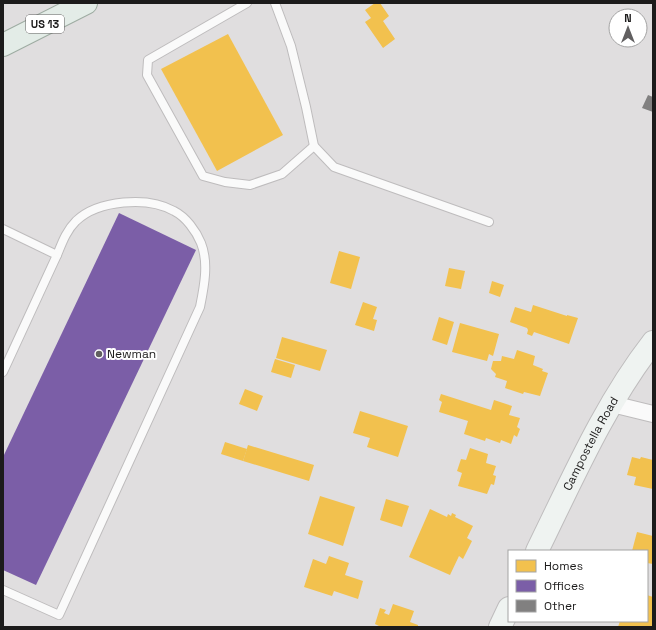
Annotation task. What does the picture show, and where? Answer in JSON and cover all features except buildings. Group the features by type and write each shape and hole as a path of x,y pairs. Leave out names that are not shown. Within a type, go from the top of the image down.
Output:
{"main road":[{"name":"US 13","path":"3,45 86,3"},
{"name":"Campostella Road","path":"537,550 603,418 640,359 653,342"},
{"path":"500,627 508,610"}],"street":[{"path":"612,404 653,414"}],"lane":[{"path":"247,3 148,60 148,75 203,176 225,182 250,185 282,174 314,146"},
{"path":"275,3 291,46 314,146 334,167 489,222"},
{"path":"3,372 68,230 77,220 101,206 126,202 156,204 175,211 190,224 201,244 204,258 205,284 200,306 59,615 3,590"},
{"path":"3,229 57,255"}],"place":[{"name":"Newman","path":"99,354"}]}
